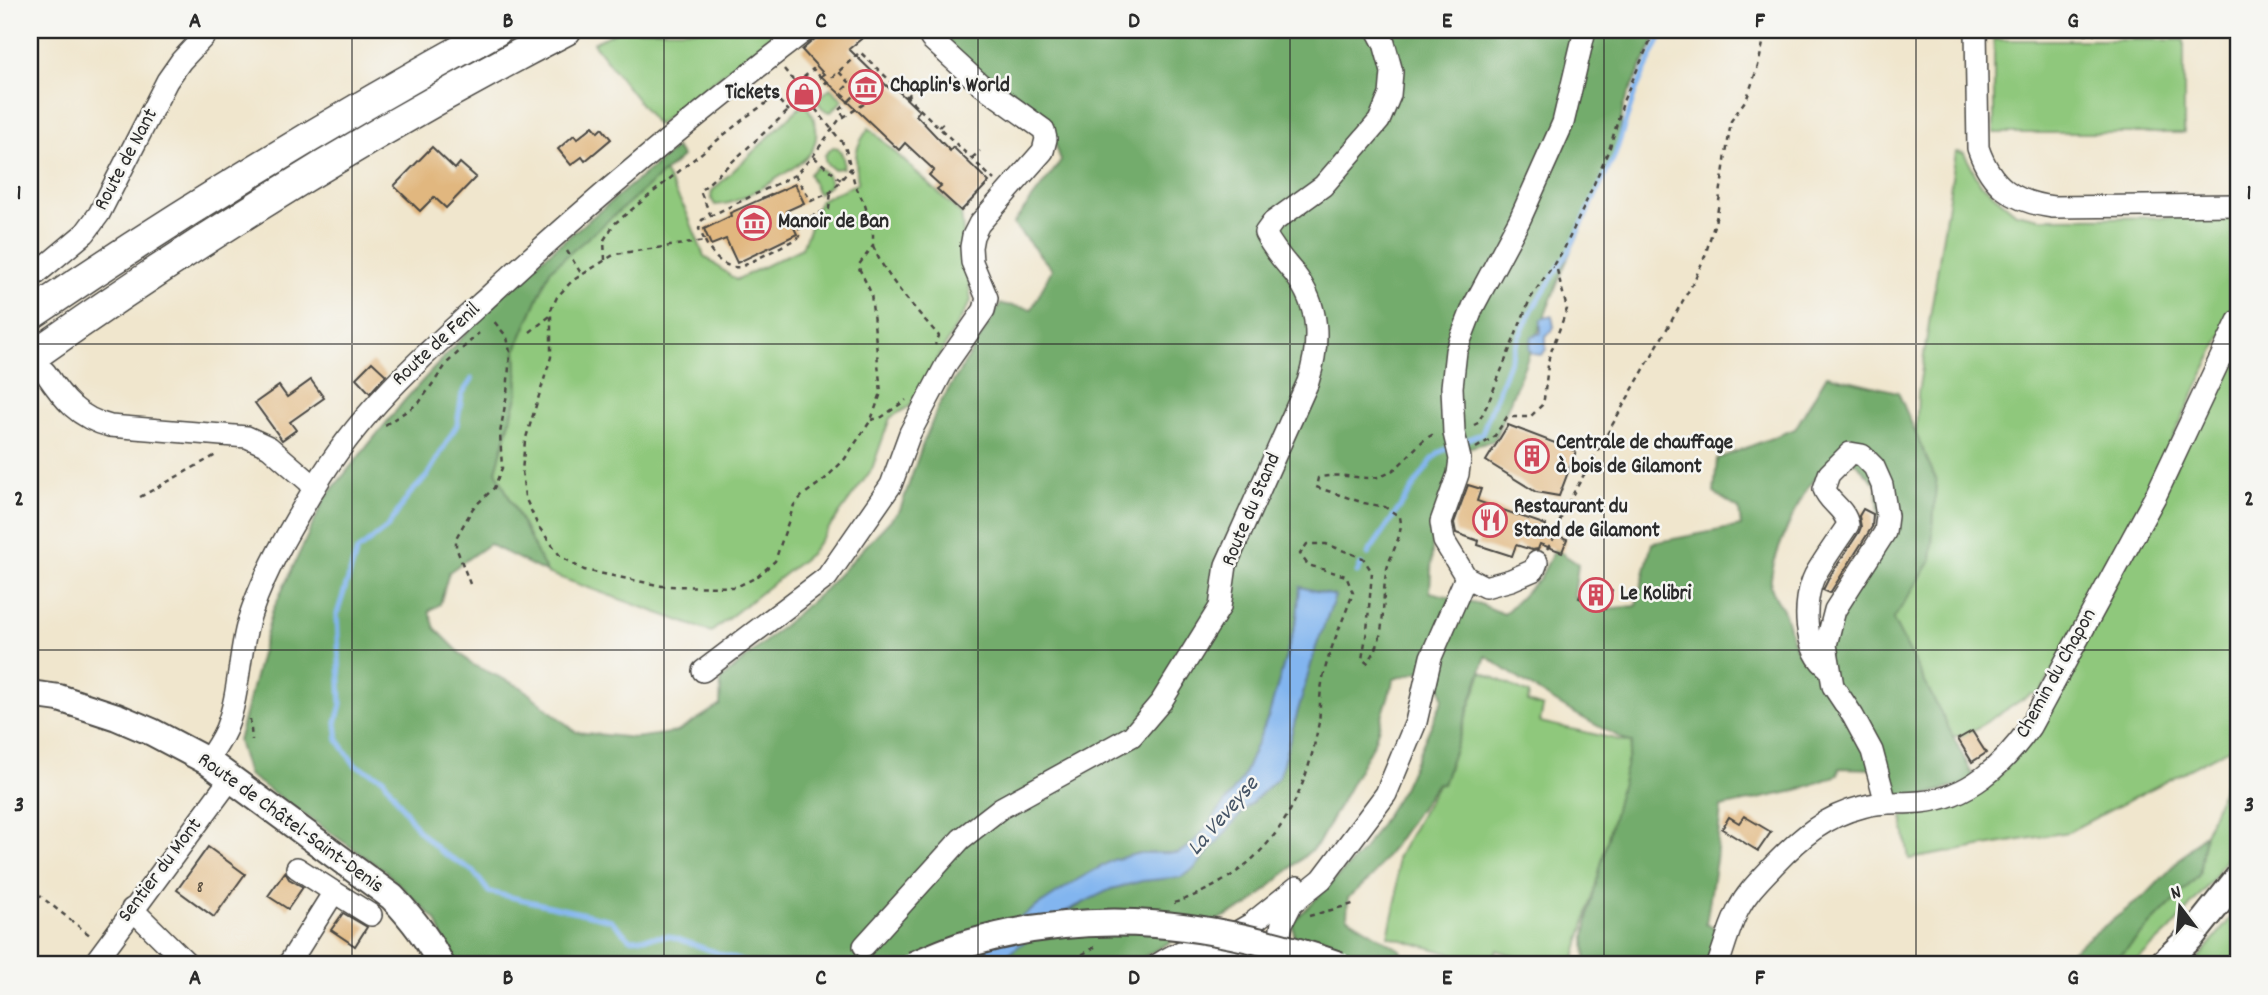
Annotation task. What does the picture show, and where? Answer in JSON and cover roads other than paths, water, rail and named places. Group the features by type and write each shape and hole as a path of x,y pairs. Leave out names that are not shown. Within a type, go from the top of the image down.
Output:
{"highway":[{"path":"30,314 279,153 497,30"},
{"path":"37,365 144,280 277,195 439,99 566,30"}],"main road":[{"name":"Route de Châtel-Saint-Denis","path":"30,694 59,698 117,717 207,761 392,897 428,939 441,965"},
{"path":"2161,965 2191,937 2238,878"},
{"path":"913,965 965,944 1009,933 1052,925 1129,921 1222,932 1339,965"}],"street":[{"name":"Route de Nant","path":"30,279 85,233 100,214 167,82 181,61 210,30"},
{"name":"Route de Fenil","path":"207,761 225,730 230,715 251,610 272,565 315,487 351,434 433,346 568,223 657,147 806,30"},
{"path":"703,671 827,577 891,485 910,433 947,363 984,310 987,298 972,262 973,236 979,224 1043,151 1046,139 1044,130 980,84 931,39 926,30"},
{"name":"Route du Stand","path":"864,946 961,839 1001,808 1132,736 1161,702 1220,607 1226,565 1308,382 1317,354 1317,327 1307,295 1295,275 1276,254 1265,233 1273,222 1323,186 1379,121 1390,94 1392,72 1384,43 1377,30"},
{"path":"1537,562 1534,570 1485,587 1466,577 1444,541 1441,522 1458,474 1452,387 1456,351 1474,307 1520,219 1563,123 1585,30"},
{"path":"1976,31 1978,148 1993,178 2016,198 2035,205 2053,207 2238,205"},
{"name":"Chemin du Chapon","path":"1718,965 1728,932 1746,897 1790,848 1812,830 1833,817 1861,807 1886,803 1918,803 1954,795 2010,756 2030,727 2156,495 2238,321"},
{"path":"37,365 68,404 89,419 110,426 247,437 269,447 315,487"},
{"path":"1830,669 1819,662 1808,636 1808,602 1814,577 1848,525 1846,515 1826,496 1824,489 1829,474 1850,453 1862,455 1874,467 1882,485 1887,516 1885,532 1835,610 1826,645 1833,686 1872,751 1886,803"},
{"path":"1281,932 1292,903 1322,879 1386,794 1416,722 1431,657 1466,577"},
{"name":"Sentier du Mont","path":"93,965 231,778"},
{"path":"1232,935 1251,924 1271,906 1333,862"},
{"path":"297,869 371,915"},
{"path":"288,965 334,892"},
{"path":"132,909 189,965"},
{"path":"1157,965 1196,944 1232,935 1281,932 1333,965"},
{"path":"1188,965 1216,956 1236,954 1257,954 1297,965"}],"water":[{"path":"1552,316 1554,327 1546,337 1546,349 1542,355 1533,354 1529,349 1532,336 1541,333 1541,319"},
{"name":"La Veveyse","path":"1300,587 1335,596 1316,647 1279,777 1247,807 1194,869 1181,877 1142,881 1111,889 1062,913 994,965 973,965 1003,929 1077,880 1113,860 1140,853 1178,853 1189,847 1203,832 1242,779 1269,715 1297,618"}],"waterway":[{"path":"1462,442 1482,433 1519,337 1532,310 1569,251 1615,155 1636,90 1664,30"},
{"path":"472,379 462,394 457,425 427,476 409,495 387,528 357,551 337,614 341,704 336,723 338,740 355,765 383,778 418,830 440,851 473,871 489,892 611,920 630,939 669,936 750,964 789,965"},
{"path":"1368,554 1432,460 1440,452 1453,446"},
{"path":"1357,573 1361,565"}],"place":[{"name":"Chaplin's World","path":"866,87"},
{"name":"Tickets","path":"804,94"},
{"name":"Manoir de Ban","path":"754,223"},
{"name":"Centrale de chauffage à bois de Gilamont","path":"1532,456"},
{"name":"Restaurant du Stand de Gilamont","path":"1490,520"},
{"name":"Le Kolibri","path":"1596,595"}]}
